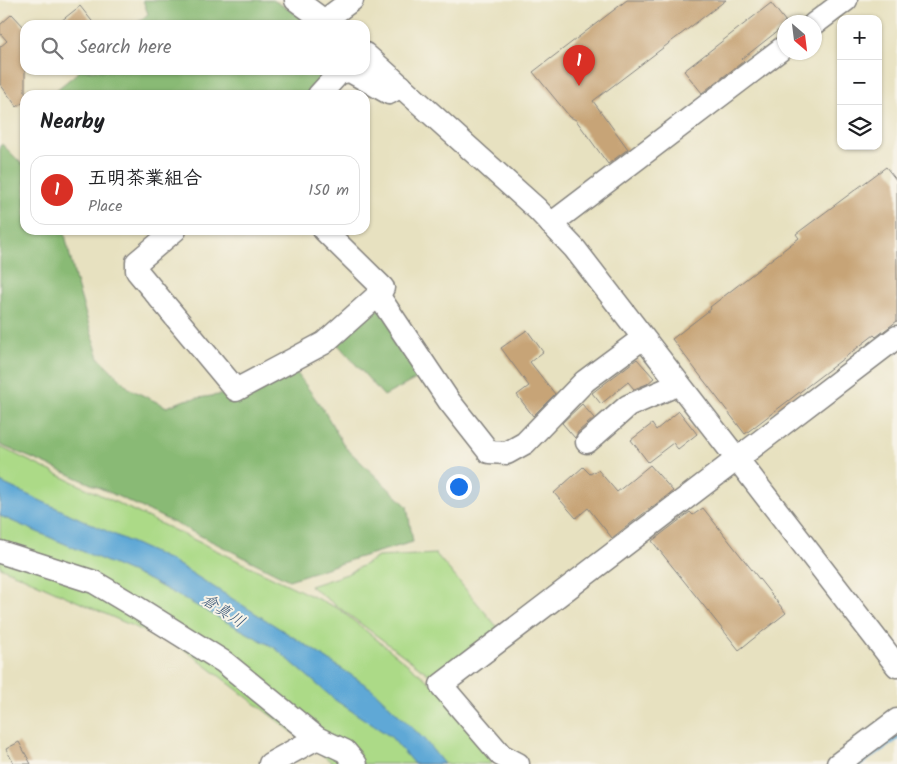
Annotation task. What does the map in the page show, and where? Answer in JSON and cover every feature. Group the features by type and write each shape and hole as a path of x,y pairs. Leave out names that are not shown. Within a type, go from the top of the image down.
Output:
{"street":[{"path":"296,0 324,20"},
{"path":"331,20 352,0"},
{"path":"822,18 846,0"},
{"path":"551,224 777,52"},
{"path":"370,58 537,209 575,249 897,666"},
{"path":"324,90 337,75"},
{"path":"357,75 389,93 401,86"},
{"path":"169,235 137,262 137,271 236,390 324,343 378,295 383,288 329,235"},
{"path":"378,295 450,401 489,452 507,453 525,443 585,381 644,338"},
{"path":"518,764 501,755 441,685 897,337"},
{"path":"587,442 628,406 679,384"},
{"path":"10,560 94,582 144,611 224,662 317,738 344,751 356,764"},
{"path":"838,764 897,720"},
{"path":"270,764 317,738"}],"green space":[{"path":"143,0 273,0 307,20 141,20 148,14"},
{"path":"75,75 328,75 326,90 56,90"},
{"path":"2,144 20,162 20,235 65,235 76,282 99,358 130,389 167,407 185,400 238,392 291,365 323,409 345,447 407,506 413,542 289,580 74,476 0,445 0,146"},
{"path":"379,301 420,366 418,378 384,396 333,339"},
{"path":"0,447 339,609 458,705 492,764 334,764 184,649 0,567"},
{"path":"436,554 499,629 435,679 310,586 347,574 378,557"}],"water":[{"name":"倉真川","path":"0,482 174,562 312,649 372,689 424,739 444,764 414,764 391,737 335,700 275,648 149,580 0,516"}],"building":[{"path":"627,0 726,0 593,101 628,149 608,164 576,120 570,117 533,72"},
{"path":"771,3 780,15 777,15 777,32 742,59 744,61 702,93 684,71"},
{"path":"80,6 91,20 62,20"},
{"path":"12,14 20,23 20,75 25,75 25,90 20,90 20,105 17,107 0,84 0,47 7,41 0,33 0,25"},
{"path":"886,167 897,181 897,321 876,337 874,335 745,434 672,339 799,238 796,234"},
{"path":"527,330 543,352 530,362 555,394 533,416 517,395 529,386 501,348"},
{"path":"637,359 654,378 647,384 634,389 628,382 601,404 592,393"},
{"path":"582,404 594,418 578,432 575,438 562,423"},
{"path":"679,411 697,434 678,449 673,443 648,462 631,440 652,424 656,430"},
{"path":"650,465 673,491 612,538 588,508 576,518 554,493 583,467 590,474 598,470 617,492"},
{"path":"703,508 786,613 739,650 652,541 690,512 693,515"},
{"path":"19,742 31,764 14,764 6,749"}],"waterway":[{"path":"859,764 897,738"}],"place":[{"name":"五明茶業組合","path":"579,86"}]}
